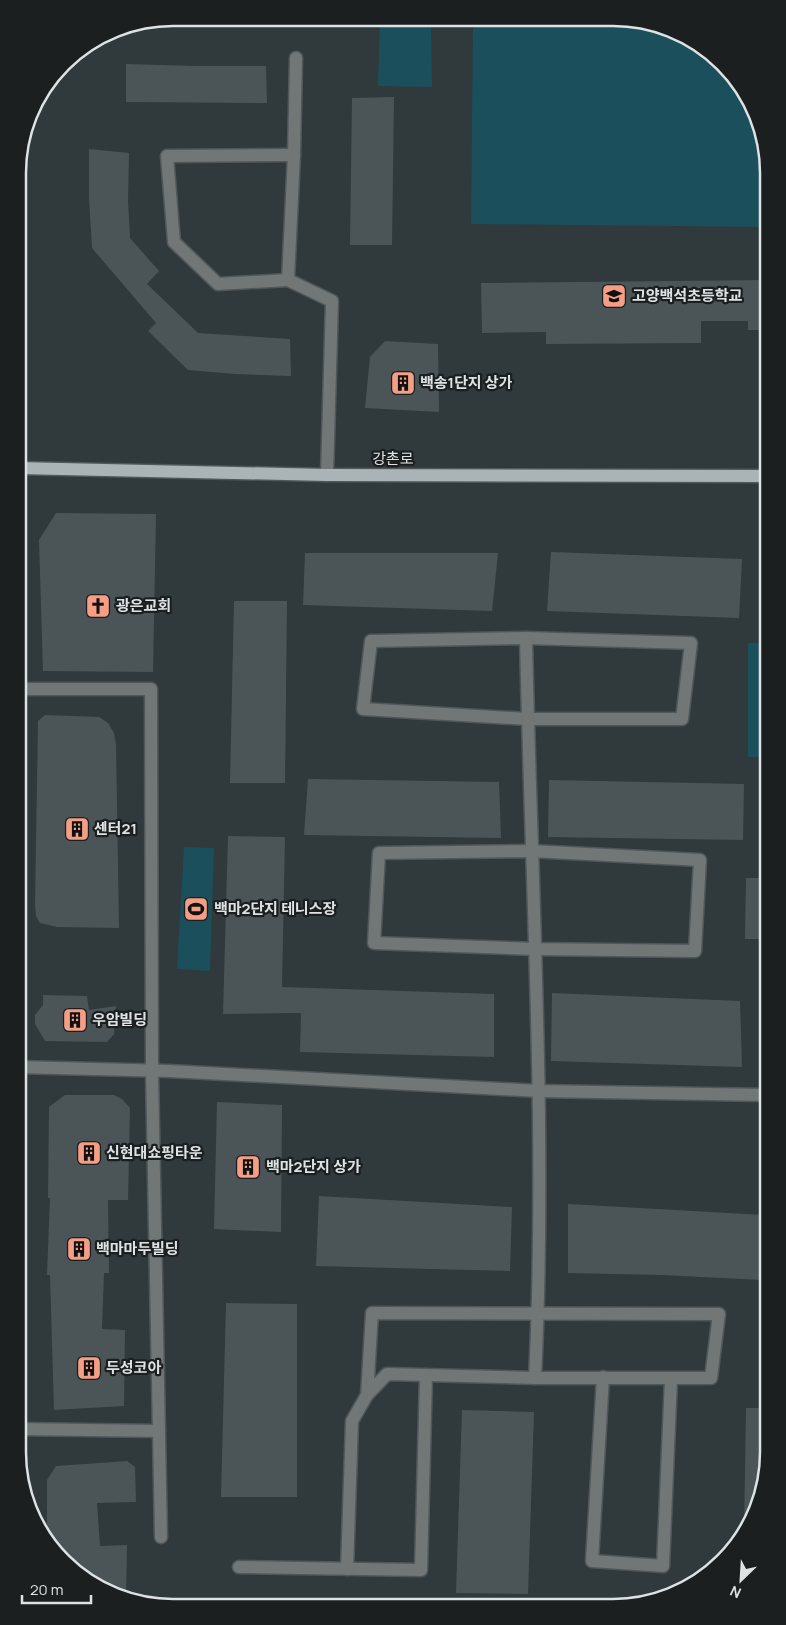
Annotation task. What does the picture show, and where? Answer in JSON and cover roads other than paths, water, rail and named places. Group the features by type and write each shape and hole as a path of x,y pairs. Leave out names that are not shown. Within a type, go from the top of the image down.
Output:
{"main road":[{"name":"강촌로","path":"27,468 326,475 760,476"}],"street":[{"path":"288,280 296,58"},
{"path":"294,155 167,156 174,242 218,284 288,280 332,300 326,475"},
{"path":"526,638 539,1091 538,1313 535,1378"},
{"path":"526,638 691,643 682,719 528,719 363,710 371,641 526,638"},
{"path":"27,689 151,688 152,1072 161,1537"},
{"path":"531,851 700,860 695,951 534,949 374,942 378,853 531,851"},
{"path":"26,1067 539,1091 759,1095"},
{"path":"347,1569 352,1421 367,1395 387,1374 535,1378 712,1378 719,1314 372,1313 367,1395"},
{"path":"239,1568 421,1570 426,1375"},
{"path":"603,1377 592,1561 663,1566 671,1379"},
{"path":"26,1429 158,1430"}],"place":[{"name":"고양백석초등학교","path":"614,296"},
{"name":"백송1단지 상가","path":"403,383"},
{"name":"광은교회","path":"98,606"},
{"name":"센터21","path":"77,829"},
{"name":"백마2단지 테니스장","path":"196,909"},
{"name":"우암빌딩","path":"75,1020"},
{"name":"신현대쇼핑타운","path":"89,1153"},
{"name":"백마2단지 상가","path":"248,1167"},
{"name":"백마마두빌딩","path":"79,1249"},
{"name":"두성코아","path":"89,1368"}]}
